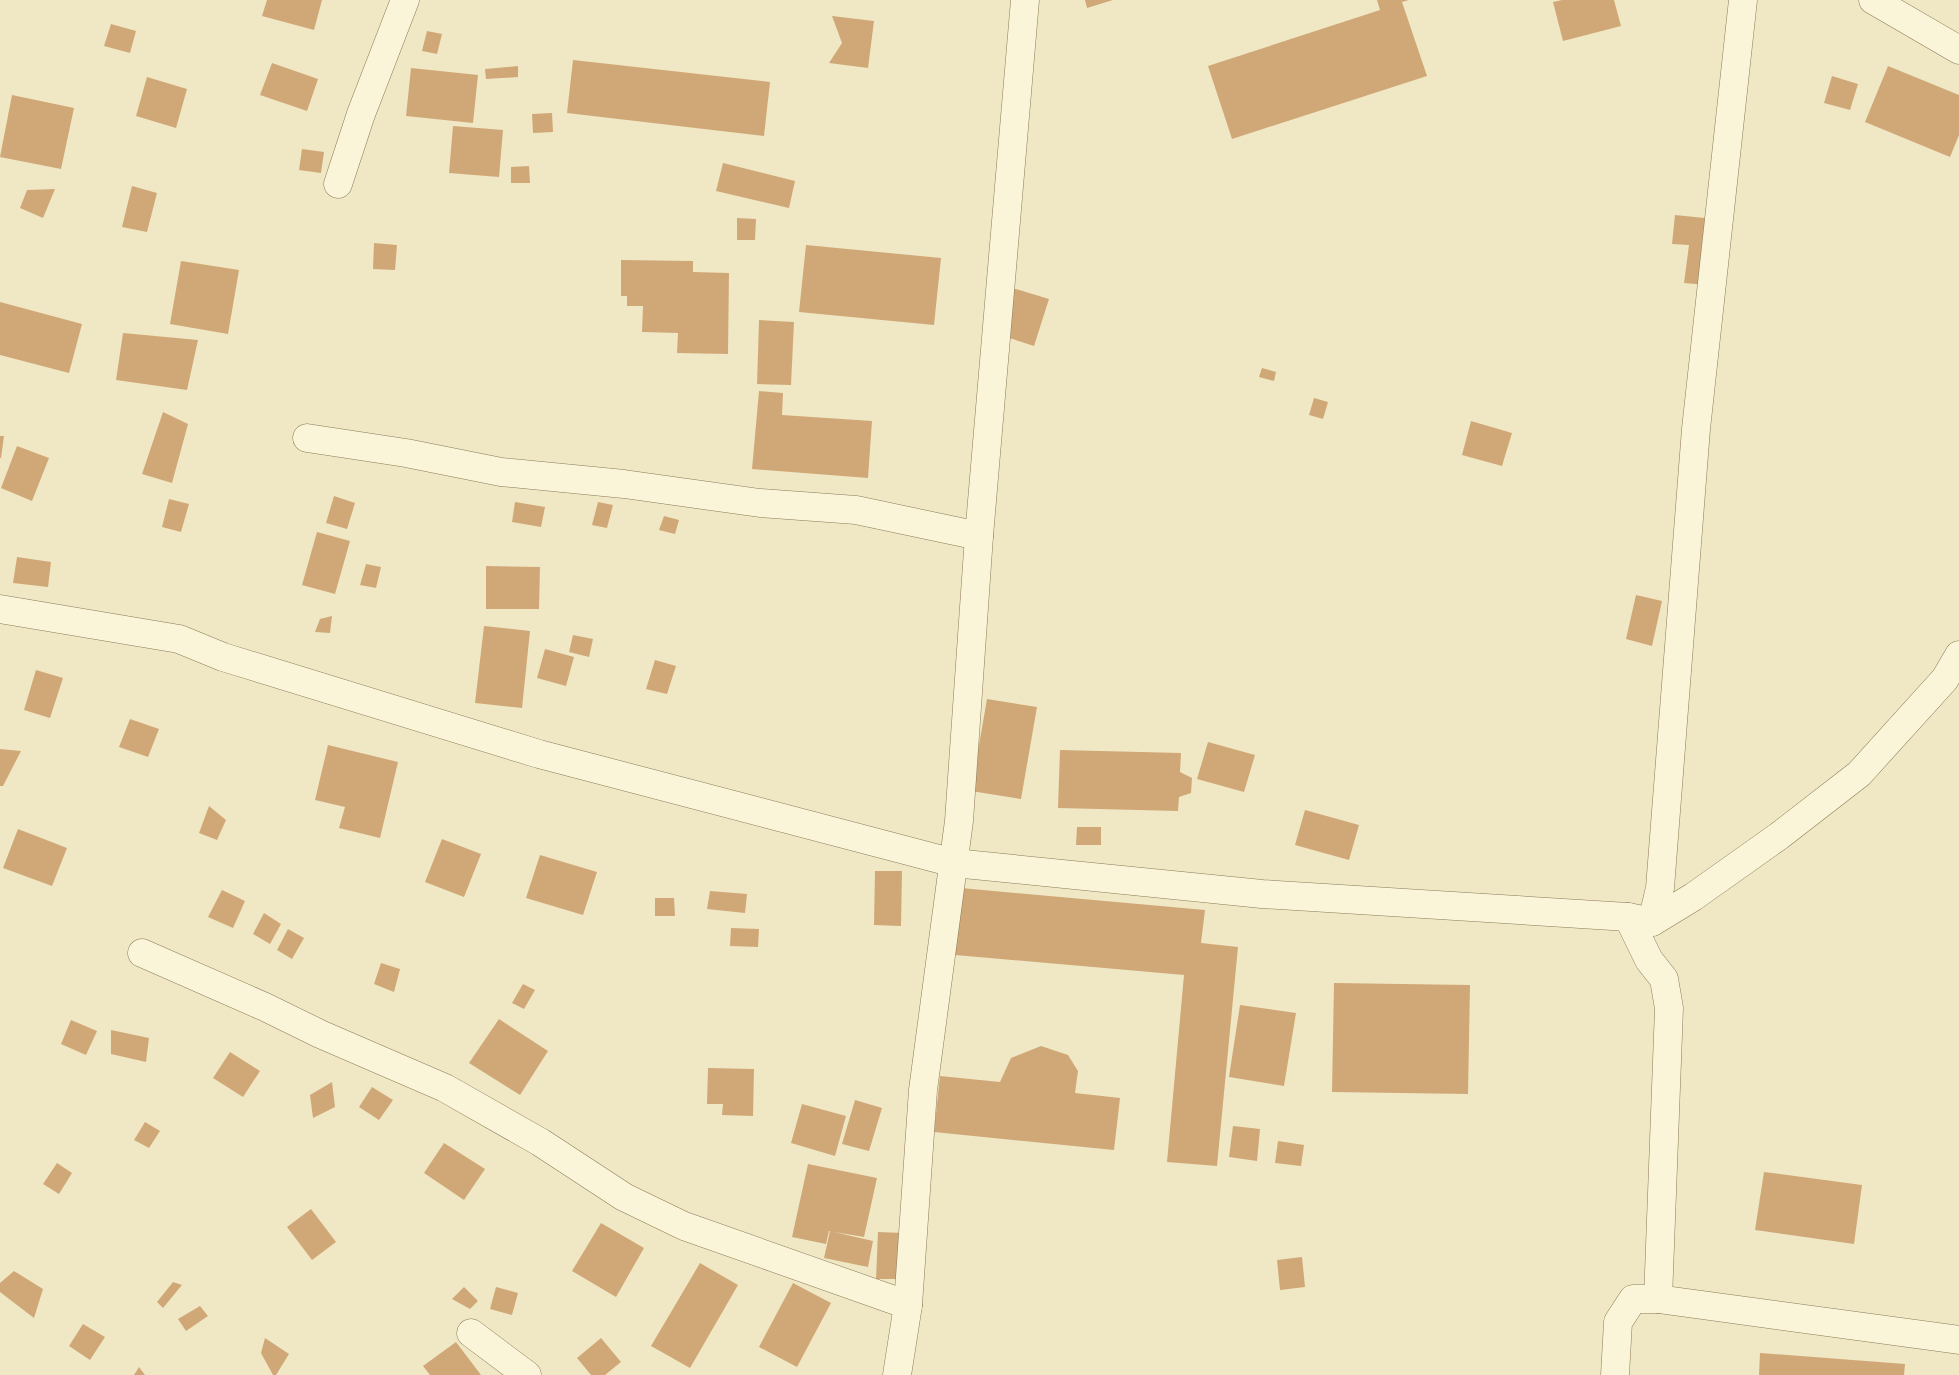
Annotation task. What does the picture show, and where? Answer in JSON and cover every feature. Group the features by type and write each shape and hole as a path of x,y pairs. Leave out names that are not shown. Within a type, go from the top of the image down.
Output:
{"street":[{"path":"338,184 360,114 405,0"},
{"path":"898,1375 908,1305 923,1090 954,863 979,536 1025,0"},
{"path":"1658,1299 1669,1008 1664,978 1650,960 1640,920 1660,888 1696,429 1743,0"},
{"path":"1874,0 1959,50"},
{"path":"307,438 406,453 501,472 624,484 760,502 856,510 979,536"},
{"path":"0,609 178,639 224,656 539,754 954,863 1262,894 1640,920 1693,897 1779,836 1859,774 1945,679 1959,655"},
{"path":"142,952 265,1007 320,1034 445,1088 540,1142 624,1197 684,1226 908,1305"},
{"path":"1615,1375 1618,1322 1633,1298 1658,1299 1959,1340"},
{"path":"472,1333 526,1375"}],"building":[{"path":"267,0 322,0 314,30 262,16"},
{"path":"1085,0 1113,0 1087,8"},
{"path":"1377,0 1409,0 1402,2 1427,76 1232,139 1208,66 1380,10"},
{"path":"1562,0 1614,0 1621,26 1563,41 1553,2"},
{"path":"832,16 874,21 868,68 829,63 842,43"},
{"path":"111,24 136,31 130,53 104,46"},
{"path":"427,31 442,34 437,54 422,51"},
{"path":"573,60 770,82 764,136 567,113"},
{"path":"272,63 318,79 307,111 260,95"},
{"path":"518,66 518,77 486,79 485,69"},
{"path":"1888,66 1959,95 1959,135 1950,157 1865,122"},
{"path":"411,68 478,75 473,123 406,116"},
{"path":"1832,76 1858,84 1850,110 1824,103"},
{"path":"147,77 187,89 176,128 136,116"},
{"path":"12,95 74,108 61,169 0,157"},
{"path":"552,113 553,132 533,133 532,114"},
{"path":"453,126 503,130 499,177 449,173"},
{"path":"302,149 324,152 321,173 299,170"},
{"path":"723,163 795,181 789,208 716,191"},
{"path":"529,166 530,183 511,183 511,167"},
{"path":"132,186 157,193 147,232 122,227"},
{"path":"55,189 43,218 20,208 27,190"},
{"path":"1675,215 1715,219 1707,285 1684,283 1689,245 1672,244"},
{"path":"737,218 756,219 755,240 737,240"},
{"path":"374,243 397,245 395,270 373,269"},
{"path":"806,245 941,258 934,325 799,312"},
{"path":"621,260 693,261 693,272 729,273 728,354 677,353 678,333 642,332 643,306 627,306 627,296 621,296"},
{"path":"181,261 239,270 228,334 170,324"},
{"path":"1009,287 1049,299 1034,346 994,333"},
{"path":"0,302 82,324 69,373 0,355"},
{"path":"759,320 794,322 791,385 757,384"},
{"path":"123,333 198,340 187,390 116,380"},
{"path":"1262,368 1276,372 1274,381 1259,377"},
{"path":"759,391 783,393 782,415 872,421 868,478 752,469"},
{"path":"1314,398 1328,402 1323,419 1309,415"},
{"path":"163,412 188,424 172,483 142,474"},
{"path":"1471,421 1512,433 1502,466 1462,455"},
{"path":"0,436 4,436 1,458 0,458"},
{"path":"17,446 49,458 32,501 1,488"},
{"path":"334,496 355,503 347,529 326,523"},
{"path":"169,499 189,504 181,532 162,527"},
{"path":"515,502 545,507 541,527 512,522"},
{"path":"598,502 613,505 607,528 592,525"},
{"path":"664,516 679,520 675,534 659,530"},
{"path":"317,532 350,541 335,594 302,585"},
{"path":"17,557 51,562 48,587 13,583"},
{"path":"366,564 381,567 376,588 360,585"},
{"path":"486,566 540,567 539,609 486,609"},
{"path":"1636,595 1662,601 1652,646 1626,639"},
{"path":"332,616 330,633 315,632 320,619"},
{"path":"484,626 530,631 522,708 475,703"},
{"path":"573,635 593,639 589,657 569,652"},
{"path":"545,649 574,657 566,686 537,678"},
{"path":"655,660 676,666 667,694 646,689"},
{"path":"36,670 63,678 50,718 24,710"},
{"path":"987,699 1037,707 1021,799 971,791"},
{"path":"130,719 159,729 148,757 119,747"},
{"path":"1208,742 1255,755 1244,792 1197,779"},
{"path":"328,745 398,762 380,838 339,828 345,807 315,800"},
{"path":"0,749 21,751 3,786 0,786"},
{"path":"1060,750 1181,753 1180,772 1192,778 1191,793 1179,797 1178,811 1058,808"},
{"path":"209,806 226,820 217,840 199,833"},
{"path":"1305,810 1359,825 1349,860 1295,845"},
{"path":"1077,827 1101,827 1101,845 1076,845"},
{"path":"18,829 67,848 52,886 3,868"},
{"path":"442,839 481,854 464,897 425,882"},
{"path":"540,855 597,872 583,915 526,898"},
{"path":"875,871 902,871 901,926 874,925"},
{"path":"961,888 1205,910 1201,943 1238,947 1217,1166 1167,1162 1184,975 955,955"},
{"path":"222,890 245,901 233,928 208,917"},
{"path":"710,891 747,894 745,913 707,909"},
{"path":"655,898 674,898 675,916 655,916"},
{"path":"264,913 281,924 270,944 253,934"},
{"path":"731,928 759,929 758,947 730,946"},
{"path":"288,929 304,938 292,959 277,950"},
{"path":"381,963 400,969 394,992 374,984"},
{"path":"1334,983 1470,985 1468,1094 1332,1092"},
{"path":"523,984 535,990 524,1009 512,1003"},
{"path":"1240,1005 1296,1013 1284,1086 1229,1077"},
{"path":"499,1019 548,1051 520,1095 469,1063"},
{"path":"71,1020 97,1031 86,1055 61,1044"},
{"path":"111,1030 149,1038 146,1062 111,1054"},
{"path":"1041,1046 1068,1055 1078,1071 1075,1093 1120,1098 1114,1150 934,1132 940,1076 1000,1082 1011,1058"},
{"path":"230,1052 260,1071 243,1097 213,1078"},
{"path":"708,1068 754,1069 753,1116 722,1115 723,1104 707,1104"},
{"path":"332,1082 335,1107 313,1118 310,1095"},
{"path":"372,1087 393,1100 379,1120 359,1107"},
{"path":"855,1100 882,1108 869,1151 842,1144"},
{"path":"802,1104 846,1116 835,1156 791,1143"},
{"path":"145,1122 160,1131 149,1148 134,1140"},
{"path":"1233,1126 1260,1129 1257,1161 1229,1157"},
{"path":"1278,1141 1304,1145 1301,1166 1275,1163"},
{"path":"444,1143 485,1169 464,1200 424,1173"},
{"path":"57,1163 72,1173 59,1194 43,1184"},
{"path":"808,1164 877,1178 864,1237 834,1232 873,1241 868,1267 824,1258 830,1231 826,1244 792,1237"},
{"path":"1764,1172 1862,1185 1854,1244 1755,1230"},
{"path":"311,1209 336,1242 312,1260 287,1227"},
{"path":"601,1223 644,1248 616,1297 572,1271"},
{"path":"878,1232 904,1233 902,1279 876,1279"},
{"path":"1302,1257 1305,1287 1280,1290 1277,1260"},
{"path":"700,1263 738,1285 690,1368 651,1346"},
{"path":"14,1271 43,1289 34,1318 0,1292 0,1283"},
{"path":"173,1282 182,1285 163,1308 157,1302"},
{"path":"793,1283 831,1303 797,1367 759,1347"},
{"path":"464,1287 478,1301 470,1309 452,1299"},
{"path":"496,1287 518,1293 512,1315 490,1309"},
{"path":"200,1306 208,1316 186,1331 178,1319"},
{"path":"83,1324 105,1337 90,1360 69,1346"},
{"path":"265,1338 289,1354 276,1375 273,1375 261,1353"},
{"path":"601,1338 621,1362 605,1375 591,1375 577,1358"},
{"path":"456,1342 481,1375 430,1375 423,1366"},
{"path":"1760,1353 1905,1364 1904,1375 1759,1375"},
{"path":"139,1367 145,1375 134,1375"}]}
